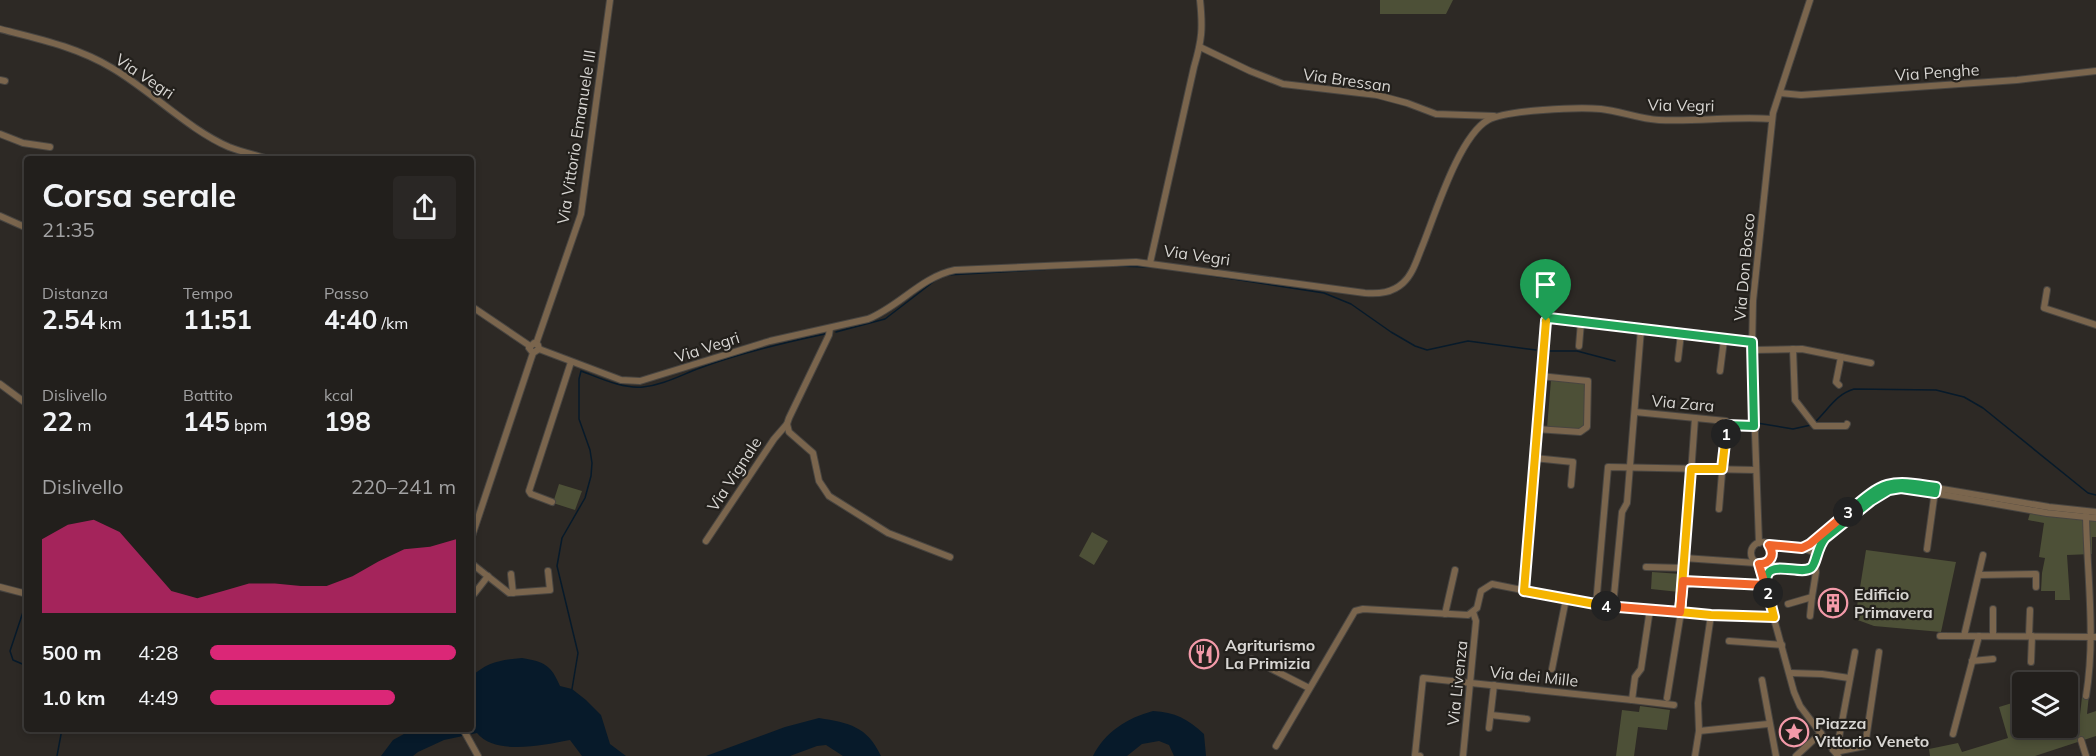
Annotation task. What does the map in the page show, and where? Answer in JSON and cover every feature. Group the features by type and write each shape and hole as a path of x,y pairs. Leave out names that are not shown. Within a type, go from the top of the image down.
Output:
{"street":[{"name":"Via Vittorio Emanuele III","path":"474,530 581,214 610,0"},
{"path":"1150,263 1200,47 1202,31 1200,0"},
{"name":"Via Don Bosco","path":"1759,543 1752,350 1753,302 1772,119 1810,0"},
{"name":"Via Vegri","path":"0,29 53,42 89,56 113,68 228,147 258,156"},
{"name":"Via Bressan","path":"1200,47 1283,84 1377,95 1444,116 1496,117"},
{"name":"Via Penghe","path":"1780,93 1801,95 2017,80 2096,71"},
{"name":"Via Vegri","path":"474,308 535,348 621,380 640,381 770,341 830,328 882,313 931,277 955,270 1117,261 1150,263 1365,293 1386,292 1401,285 1413,268 1469,137 1486,122 1496,117 1525,112 1586,109 1659,120 1772,119"},
{"path":"0,134 23,143 50,147"},
{"path":"0,216 24,227"},
{"path":"2047,290 2044,308 2096,325"},
{"path":"1524,591 1544,324 1549,318 1752,342"},
{"path":"1579,346 1581,322"},
{"name":"Via Vignale","path":"706,541 774,439 787,424 829,335 830,328"},
{"path":"1613,606 1622,512 1627,503 1641,329"},
{"path":"1678,359 1681,334"},
{"path":"1720,371 1724,340"},
{"path":"1793,349 1795,400 1813,424 1846,426 1847,424"},
{"path":"1752,350 1810,350 1871,363"},
{"path":"1839,386 1836,379 1841,357"},
{"path":"552,502 531,494 529,490 572,362"},
{"path":"1536,429 1580,432 1587,428 1588,381 1540,375"},
{"path":"0,384 24,402"},
{"name":"Via Zara","path":"1635,412 1726,421 1719,510"},
{"path":"1667,698 1680,612 1695,418"},
{"path":"787,424 793,436 813,453 819,481 829,496 888,533 950,557"},
{"name":"Via Zara","path":"1726,425 1754,426"},
{"path":"1534,458 1574,462 1571,485"},
{"path":"1596,605 1608,467 1756,470"},
{"path":"1802,548 1810,544 1866,496 1886,484 1901,482 2096,518"},
{"path":"1810,616 1816,572 1816,553 1819,544 1881,494 1901,488 1935,490"},
{"path":"1927,549 1935,490"},
{"path":"2086,515 2096,512"},
{"path":"2086,515 2094,637 2086,696"},
{"path":"1741,560 1751,554 1753,547 1759,543 1802,548 1816,553"},
{"path":"1766,583 1767,562 1773,554 1769,545"},
{"path":"1751,554 1758,563 1766,583 1794,692 1800,706 1835,753"},
{"path":"1964,636 1983,555"},
{"path":"1684,558 1767,562 1781,568 1806,570 1815,564"},
{"path":"2088,559 2096,560"},
{"path":"474,565 506,592 513,593 550,590 548,571"},
{"path":"1646,567 1684,568"},
{"path":"1766,583 1770,572 1781,568"},
{"path":"1445,614 1455,570"},
{"path":"1806,570 1813,586"},
{"path":"511,574 513,593"},
{"path":"1979,575 2036,574 2036,587"},
{"path":"474,594 488,576"},
{"path":"1683,581 1766,583"},
{"path":"1276,746 1355,611 1363,609 1468,615 1477,608 1479,594 1485,587 1492,584 1596,605 1711,615 1774,617"},
{"path":"0,587 24,593"},
{"path":"1788,604 1812,597"},
{"path":"1552,669 1566,599"},
{"path":"1632,700 1635,677 1641,669 1650,609"},
{"path":"1993,609 1994,636"},
{"path":"2030,610 2031,662"},
{"name":"Via Livenza","path":"1463,756 1476,621 1473,612"},
{"path":"1695,756 1699,731 1698,703 1711,615"},
{"path":"1940,636 2094,637"},
{"path":"1953,734 1979,636"},
{"path":"1729,641 1782,645"},
{"path":"1835,753 1855,652"},
{"path":"1835,753 1865,746 1879,652"},
{"path":"1252,659 1309,688"},
{"path":"1972,660 1994,659"},
{"path":"1790,673 1849,678"},
{"name":"Via dei Mille","path":"1420,756 1415,755 1423,678 1674,705"},
{"path":"1762,680 1768,724 1776,756"},
{"path":"1489,728 1494,686"},
{"path":"1491,715 1527,719"},
{"path":"1699,731 1768,724"},
{"path":"465,732 478,756"},
{"path":"1796,756 1821,734"},
{"path":"2081,740 2086,756"}],"green space":[{"path":"1380,0 1453,0 1446,14 1380,14"},
{"path":"1551,380 1584,382 1587,385 1584,427 1581,431 1547,428"},
{"path":"559,484 582,491 575,510 553,503"},
{"path":"2030,513 2096,521 2096,537 2092,537 2092,554 2067,555 2070,600 2055,600 2055,591 2041,591 2045,558 2039,557 2044,523 2028,520"},
{"path":"1092,532 1108,541 1094,565 1079,556"},
{"path":"1866,550 1956,562 1941,632 1874,626 1855,619"},
{"path":"1652,572 1681,574 1679,592 1651,589"},
{"path":"2089,695 2087,714 2096,711 2096,736 2035,756 1930,756 1929,749 1958,743 1962,752 2008,738 1999,707 2012,703 2012,738 2078,738 2078,716 2082,697"},
{"path":"1640,706 1670,710 1667,730 1638,727 1634,756 1616,756 1622,710 1639,712"}],"water":[{"path":"522,658 536,661 550,669 560,686 572,689 601,715 610,744 626,756 582,756 570,740 534,746 508,747 485,740 477,733 444,740 413,756 381,756 393,740 408,732 474,732 474,675 483,668"},
{"path":"1153,711 1187,720 1204,734 1206,756 1174,756 1169,745 1159,741 1142,744 1127,756 1093,756 1110,733 1118,727"},
{"path":"819,718 848,724 863,732 876,746 881,756 843,756 826,745 790,756 706,756 785,727"}],"waterway":[{"path":"947,275 1104,266"},
{"path":"1118,266 1149,267"},
{"path":"1201,274 1324,293 1351,304 1391,332 1427,350 1468,341 1536,350"},
{"path":"836,332 885,319 937,279"},
{"path":"572,689 578,653 557,566 562,538 585,498 591,476 590,450 579,419 581,371 619,385 650,386 746,353 825,334"},
{"path":"1548,351 1577,351 1615,361"},
{"path":"1815,422 1837,398 1854,389 1936,390 1964,397 1983,408 2088,493 2096,495"},
{"path":"1757,423 1793,429 1811,425"},
{"path":"24,609 10,651 13,660 24,665"},
{"path":"57,756 61,732"}],"place":[{"name":"Edificio Primavera","path":"1833,603"},
{"name":"Agriturismo La Primizia","path":"1204,654"},
{"name":"Piazza Vittorio Veneto","path":"1794,732"}],"route":[{"path":"1546,321 1524,591 1596,605 1680,612 1683,581 1765,585 1759,564 1767,562 1772,557 1769,545 1802,548 1810,544 1866,496 1886,484 1901,482 1936,487 1935,493 1901,488 1889,490 1871,501 1819,544 1815,564 1811,568 1806,570 1781,568 1770,572 1766,587 1774,617 1680,612 1691,469 1722,469 1726,425 1754,426 1752,342 1549,318 1546,321"}]}
